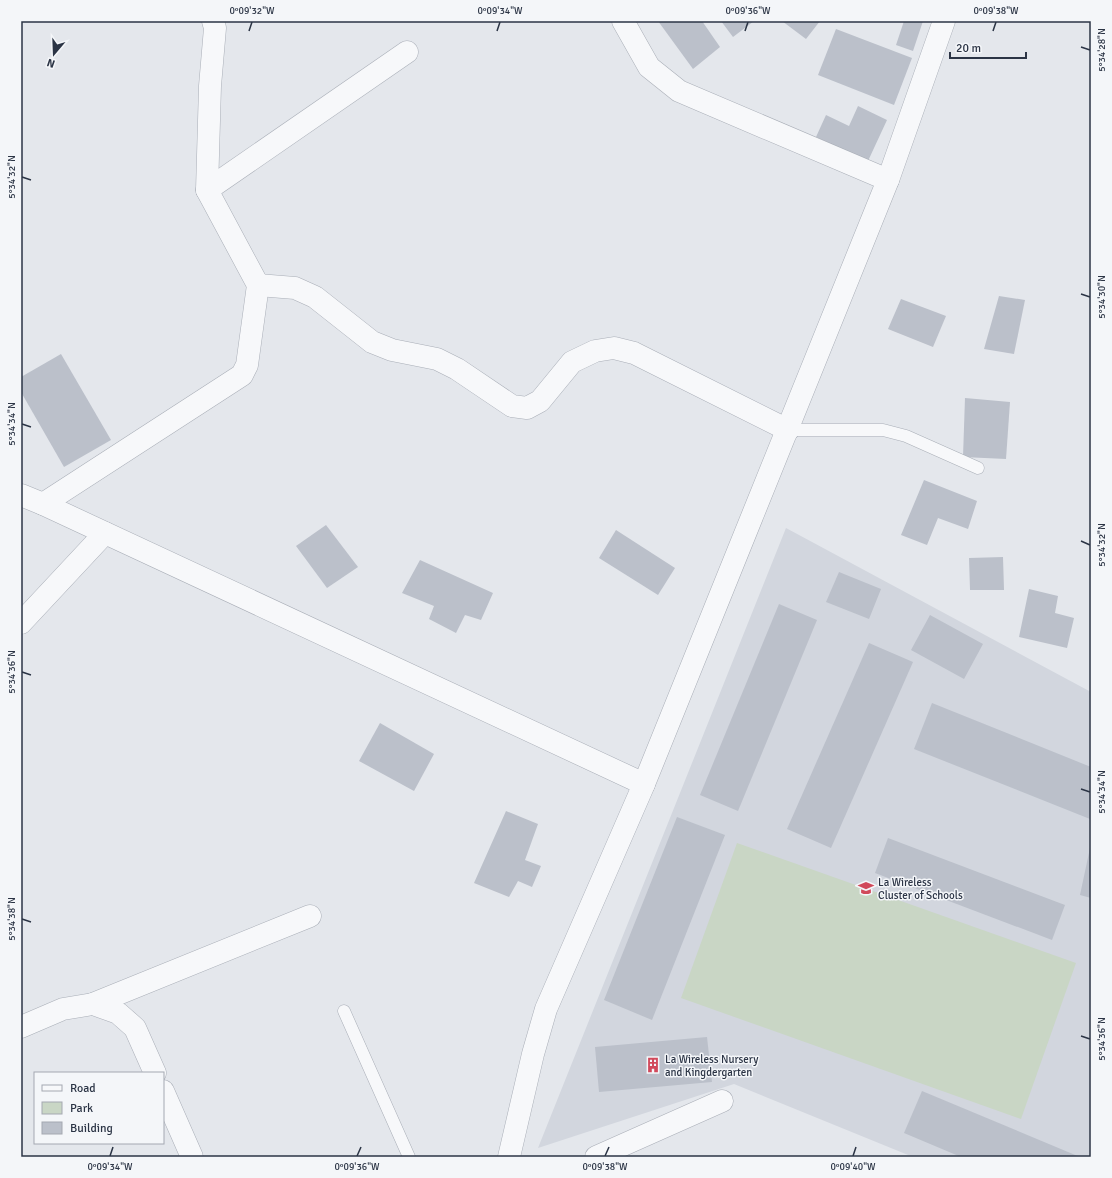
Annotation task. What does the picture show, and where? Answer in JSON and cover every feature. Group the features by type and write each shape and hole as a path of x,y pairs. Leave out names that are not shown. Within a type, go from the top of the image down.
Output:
{"street":[{"path":"623,21 649,67 678,91 888,180"},
{"path":"509,1157 533,1054 546,1009 644,784 788,430 888,180 944,21"},
{"path":"43,504 242,375 247,364 258,285 207,190 210,86 218,23"},
{"path":"207,190 407,52"},
{"path":"258,285 295,288 315,297 372,342 392,350 437,359 457,369 512,406 527,408 540,401 572,362 595,351 614,348 634,353 788,430"},
{"path":"21,495 644,784"},
{"path":"21,623 105,533"},
{"path":"21,1027 62,1010 93,1004 310,916"},
{"path":"93,1004 118,1013 135,1028 155,1072"},
{"path":"164,1094 192,1157"},
{"path":"596,1157 722,1102"}],"lane":[{"path":"788,430 883,430 906,436 978,468"},
{"path":"344,1010 409,1157"}],"shaded area":[{"name":"La Wireless Cluster of Schools","path":"786,528 1091,692 1091,1157 913,1157 734,1084 538,1148"}],"green space":[{"path":"737,843 1076,963 1021,1119 681,998"}],"building":[{"path":"658,21 702,21 720,47 693,69"},
{"path":"721,21 754,21 733,37"},
{"path":"782,21 820,21 806,39"},
{"path":"904,21 923,21 913,51 896,45"},
{"path":"836,29 912,58 894,105 818,75"},
{"path":"858,106 887,120 868,161 816,137 826,115 849,126"},
{"path":"999,296 1025,300 1014,354 984,349"},
{"path":"901,299 946,316 933,347 888,329"},
{"path":"61,354 111,440 64,467 21,392 21,377"},
{"path":"965,398 1010,402 1006,459 963,457"},
{"path":"924,480 977,501 968,529 938,518 927,545 901,535"},
{"path":"326,525 358,567 327,588 296,546"},
{"path":"616,530 675,568 658,595 599,558"},
{"path":"1003,557 1004,590 970,590 969,558"},
{"path":"420,560 493,593 481,620 465,615 456,633 429,619 434,606 402,593"},
{"path":"839,572 881,589 869,619 826,602"},
{"path":"1029,589 1058,596 1055,613 1074,618 1067,648 1019,637"},
{"path":"779,604 817,620 738,811 700,795"},
{"path":"930,615 983,644 964,679 911,650"},
{"path":"869,643 913,662 831,848 787,829"},
{"path":"932,703 1091,767 1090,819 914,749"},
{"path":"380,723 434,754 414,791 359,761"},
{"path":"506,811 538,824 525,860 541,866 532,887 518,881 509,897 474,883"},
{"path":"677,817 725,835 652,1020 604,1000"},
{"path":"888,838 1065,905 1052,940 875,873"},
{"path":"1090,848 1091,849 1091,898 1080,895"},
{"name":"La Wireless Nursery and Kingdergarten","path":"707,1037 712,1082 599,1092 595,1047"},
{"path":"922,1091 1080,1157 961,1157 904,1133"}],"place":[{"name":"La Wireless Cluster of Schools","path":"866,888"},
{"name":"La Wireless Nursery and Kingdergarten","path":"653,1065"}]}
